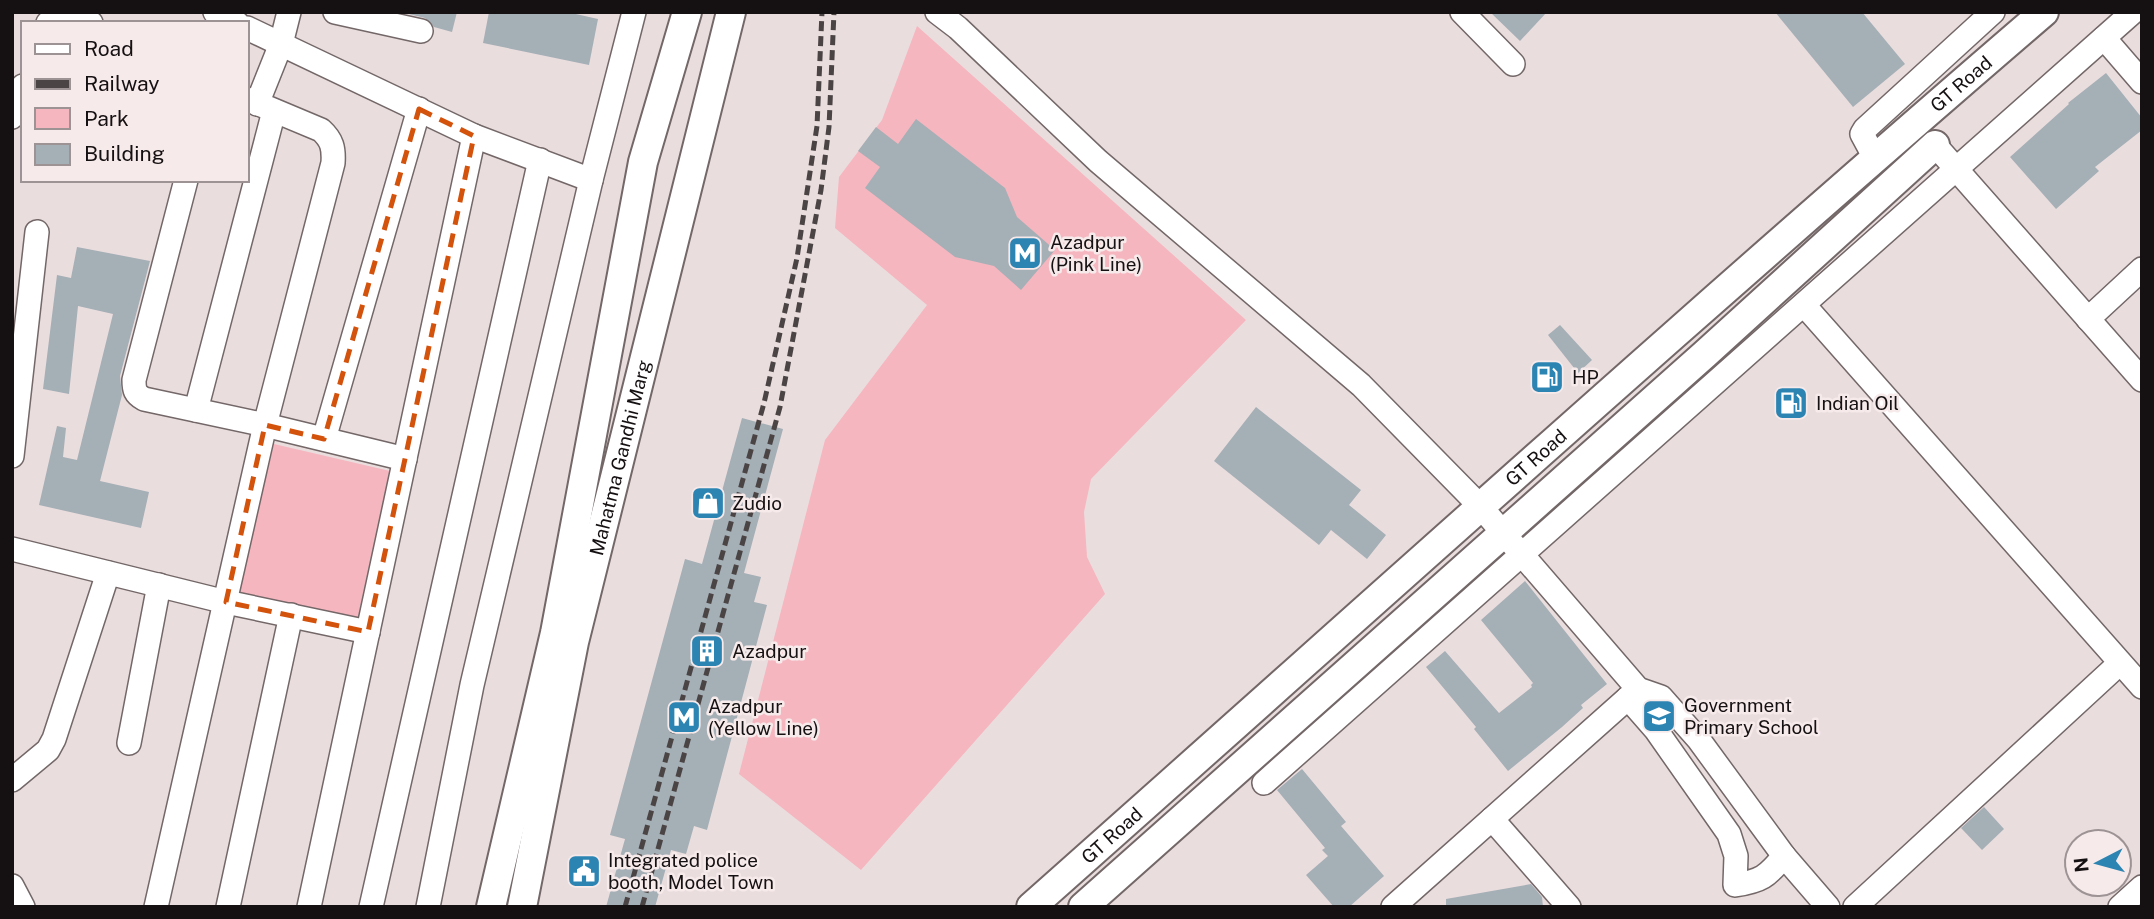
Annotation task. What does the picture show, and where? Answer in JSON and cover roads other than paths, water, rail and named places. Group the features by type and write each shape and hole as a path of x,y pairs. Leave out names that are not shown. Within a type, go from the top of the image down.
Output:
{"main road":[{"name":"Mahatma Gandhi Marg","path":"491,907 555,633 643,162 687,12"},
{"name":"Mahatma Gandhi Marg","path":"522,907 574,642 731,12"},
{"name":"GT Road","path":"1040,904 1480,506 2043,12"},
{"name":"GT Road","path":"1083,907 1935,145"}],"street":[{"path":"215,12 233,21"},
{"path":"248,158 259,105 281,44 289,12"},
{"path":"335,12 421,31"},
{"path":"428,907 472,685 591,180 634,12"},
{"path":"937,12 1098,160 1353,378 1480,506 1633,693 1729,834 1736,856 1735,885 1758,881 1784,856"},
{"path":"1462,12 1513,64"},
{"path":"1875,158 1861,134 1865,129 1993,12"},
{"path":"1264,783 2133,12"},
{"path":"50,21 65,13 87,21"},
{"path":"248,28 474,136 591,180"},
{"path":"2104,38 2142,82"},
{"path":"12,117 21,92"},
{"path":"156,907 265,425 333,163 331,139 321,130 259,105"},
{"path":"324,439 419,109"},
{"path":"309,907 474,136"},
{"path":"1935,145 2142,380"},
{"path":"370,907 540,160"},
{"path":"185,182 134,380 134,389 138,396 405,459"},
{"path":"196,410 243,182"},
{"path":"12,456 37,232"},
{"path":"2088,319 2142,269"},
{"path":"1804,305 2142,687"},
{"path":"12,550 226,602 368,632"},
{"path":"12,780 48,750 54,739 108,573"},
{"path":"129,743 159,585"},
{"path":"228,907 291,615"},
{"path":"1855,907 2120,663"},
{"path":"1393,907 1633,693 1661,697 1699,740 1784,856 1828,907"},
{"path":"1492,819 1570,907"},
{"path":"12,886 23,907"},
{"path":"2120,907 2142,887"}],"railway":[{"path":"625,907 764,403 797,258 817,126 822,12"},
{"path":"642,907 780,407 821,190 829,127 834,12"}],"place":[{"name":"Azadpur (Pink Line)","path":"1025,253"},
{"name":"HP","path":"1547,377"},
{"name":"Indian Oil","path":"1791,403"},
{"name":"Zudio","path":"708,503"},
{"name":"Azadpur","path":"707,651"},
{"name":"Government Primary School","path":"1659,716"},
{"name":"Azadpur (Yellow Line)","path":"684,717"},
{"name":"Integrated police booth, Model Town","path":"584,871"}]}
